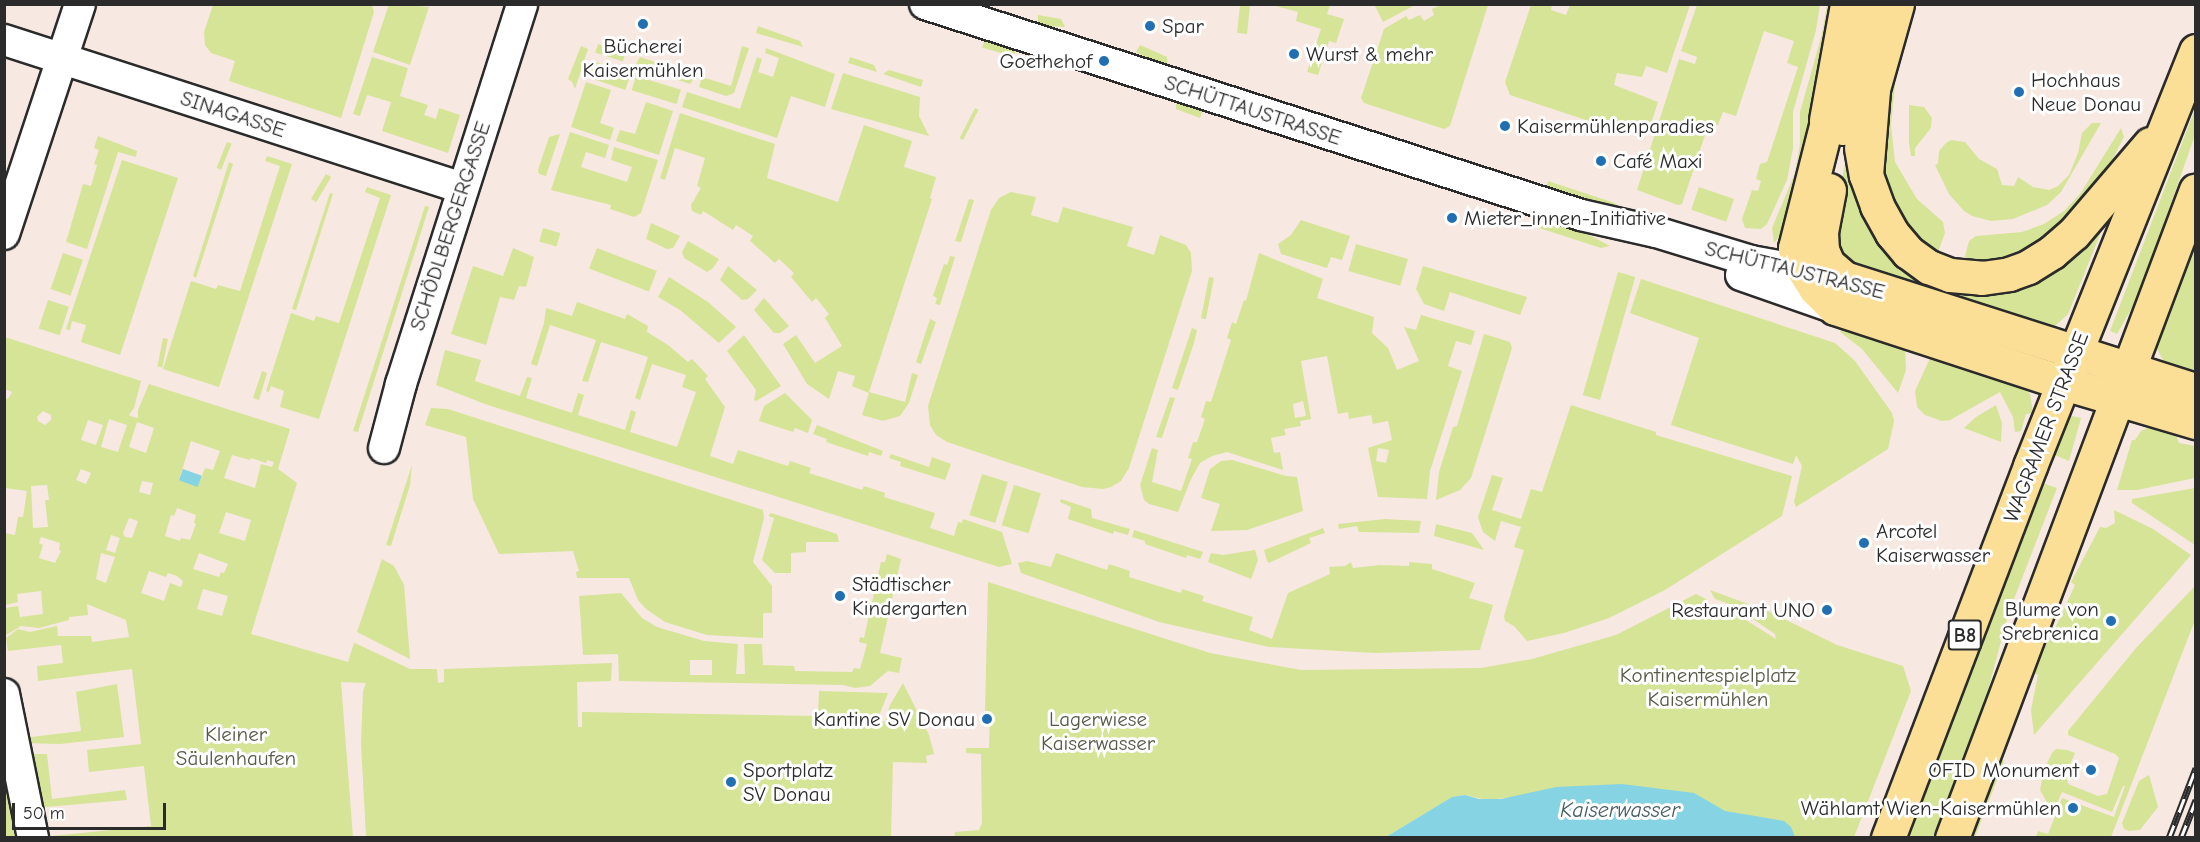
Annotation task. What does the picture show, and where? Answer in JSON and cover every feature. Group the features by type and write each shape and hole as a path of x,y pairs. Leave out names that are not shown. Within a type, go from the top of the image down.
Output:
{"main road":[{"path":"1839,293 1822,250 1810,228 1826,120 1847,4"},
{"path":"1826,120 1861,4"},
{"path":"1839,293 1815,288 1799,267 1795,248 1810,228 1859,70 1875,4"},
{"path":"1866,175 1874,89 1897,4"},
{"name":"WAGRAMER STRASSE","path":"1888,837 2064,382 2196,51"},
{"path":"1859,70 1857,122 1866,175 1877,206 1892,233 1908,252 1929,267 1950,275 1982,278 2009,274 2028,267 2074,233 2165,126"},
{"path":"1952,837 2196,190"},
{"name":"SCHÜTTAUSTRASSE","path":"1839,293 2076,352 2125,383"},
{"name":"SCHÜTTAUSTRASSE","path":"1839,293 2064,382 2125,383"},
{"path":"2125,383 2196,390"},
{"path":"2125,383 2196,422"}],"street":[{"path":"4,234 80,4"},
{"name":"SCHÖDLBERGERGASSE","path":"384,448 400,384 461,188 522,4"},
{"name":"SCHÜTTAUSTRASSE","path":"925,4 1581,215 1646,243 1839,293"},
{"name":"SINAGASSE","path":"4,40 461,188"},
{"path":"1759,272 1810,228"},
{"path":"1759,272 1776,278 1799,267"},
{"path":"4,694 33,837"}],"green space":[{"path":"389,4 429,7 410,65 373,52"},
{"path":"1374,4 1415,4 1415,5 1383,22"},
{"path":"213,5 372,5 374,12 341,118 229,81 235,61 211,53 205,45 204,32"},
{"path":"1240,5 1250,6 1247,34 1237,33"},
{"path":"1272,5 1330,5 1327,14 1344,19 1336,43 1329,41 1318,75 1307,72 1321,29 1296,21 1298,12"},
{"path":"1441,5 1488,5 1450,126 1444,129 1364,103 1361,98 1384,29 1406,16 1409,20 1420,15 1424,21 1434,15 1432,9"},
{"path":"1531,5 1552,5 1551,10 1566,15 1570,5 1690,5 1667,73 1646,66 1642,77 1617,73 1614,85 1658,102 1648,133 1619,126 1604,126 1510,95 1505,82"},
{"path":"1697,5 1820,5 1816,30 1793,112 1793,148 1787,180 1767,224 1761,229 1745,228 1742,219 1752,190 1758,191 1761,181 1756,179 1760,164 1767,162 1798,67 1787,63 1794,41 1764,31 1736,116 1723,112 1718,125 1709,123 1682,204 1678,205 1637,190 1679,59 1695,64 1697,57 1681,51"},
{"path":"1827,5 1838,5 1787,227 1774,243 1772,228 1795,173 1800,144 1800,112 1822,34"},
{"path":"1038,15 1061,19 1065,27 1041,26 1038,22"},
{"path":"758,26 800,41 803,47 756,33"},
{"path":"985,38 1017,47 1014,57 982,48"},
{"path":"598,44 626,53 623,62 595,53"},
{"path":"1140,45 1167,57 1168,68 1136,52"},
{"path":"581,46 588,49 575,89 568,79"},
{"path":"742,46 749,48 734,93 726,96 699,87 701,80 705,78 731,86"},
{"path":"766,48 835,74 825,107 791,96 777,138 682,107 687,92 740,109 757,57 762,59 758,72 773,77 779,58 765,53"},
{"path":"1898,55 1891,125 1895,162 1917,199 1943,222 1945,233 1938,252 1918,239 1897,213 1882,175 1886,107"},
{"path":"372,57 408,68 400,96 428,105 424,115 436,119 439,108 460,115 448,153 382,131 391,102 367,95 360,116 353,114"},
{"path":"640,57 691,74 690,76 694,78 690,84 635,66"},
{"path":"850,57 874,65 877,72 848,63"},
{"path":"593,61 631,74 625,90 587,77"},
{"path":"889,70 923,80 921,87 883,74"},
{"path":"843,73 920,97 919,116 929,136 831,109"},
{"path":"636,76 681,90 677,104 632,90"},
{"path":"586,82 611,90 600,123 614,128 610,140 571,127"},
{"path":"1176,97 1204,107 1200,118 1176,109"},
{"path":"646,102 673,111 659,155 616,141 620,130 635,134"},
{"path":"1909,105 1924,107 1932,118 1931,128 1915,148 1915,156 1911,156 1909,143"},
{"path":"975,108 979,110 963,140 960,138"},
{"path":"2195,109 2195,135 2138,297 2117,334 2110,331"},
{"path":"680,113 775,144 767,178 838,202 864,125 912,141 904,167 936,177 930,198 932,199 869,392 905,402 912,373 918,375 909,403 900,416 883,421 862,415 869,393 852,386 855,376 838,371 829,399 807,384 783,344 796,335 815,363 842,346 825,318 829,314 816,298 812,302 791,277 794,273 779,259 775,263 750,241 753,236 736,225 733,230 703,211 701,215 692,211 691,205 701,188 697,186 705,158 675,148 665,180 660,178"},
{"path":"2092,123 2101,123 2061,192 2047,205 2013,219 1991,221 1972,216 1964,211 1949,194 1935,165 1938,164 1939,151 1946,143 1951,140 1965,142 1979,159 1997,169 2002,185 2014,186 2018,177 2033,187 2049,190 2058,186 2069,175 2078,153 2082,133"},
{"path":"2121,128 2124,137 2112,160 2068,220 2036,247 2006,258 1980,262 1964,260 1969,241 1976,236 2022,232 2044,224 2064,211 2080,194"},
{"path":"570,132 609,145 605,158 586,152 581,167 627,182 632,167 611,160 614,147 658,160 641,213 634,217 610,209 611,205 551,190"},
{"path":"560,134 546,176 539,174 538,170 549,137"},
{"path":"98,136 137,151 136,157 118,152 87,249 66,242 83,184 91,186 97,165 94,164 99,150 94,148"},
{"path":"227,142 232,144 221,170 217,168"},
{"path":"1849,146 1856,195 1868,227 1895,263 1921,279 1917,291 1850,269 1831,247 1830,232"},
{"path":"267,156 292,164 219,387 163,369 191,281 216,289 218,285 240,291 280,166 265,161"},
{"path":"122,160 178,178 120,355 81,342 86,325 72,321 70,330 66,329"},
{"path":"229,162 233,164 196,278 193,276"},
{"path":"326,174 331,177 316,202 311,199"},
{"path":"1548,181 1615,203 1620,209 1582,202 1546,190"},
{"path":"367,187 391,195 319,419 280,407 284,391 271,386 269,392 266,391 291,313 314,321 316,316 339,323 380,198 365,192"},
{"path":"1699,187 1734,199 1726,222 1691,210"},
{"path":"1011,192 1036,197 1031,215 1058,223 1063,207 1133,227 1127,246 1154,255 1160,235 1186,245 1191,253 1192,271 1129,468 1121,481 1111,487 1103,489 1082,487 947,442 936,435 930,425 928,406 991,210 999,198"},
{"path":"330,193 333,194 296,310 292,309"},
{"path":"969,199 974,200 961,242 955,241"},
{"path":"425,206 429,207 358,432 353,431"},
{"path":"2108,215 2068,314 2053,328 1954,304 1959,291"},
{"path":"1538,216 1574,227 1610,246 1601,248 1533,226"},
{"path":"1301,220 1350,236 1342,260 1331,257 1327,268 1281,254 1278,244 1291,235"},
{"path":"651,223 680,236 673,248 667,249 646,239"},
{"path":"543,228 560,233 556,246 539,241"},
{"path":"2195,237 2195,375 2165,364 2156,347"},
{"path":"688,241 719,259 713,268 707,272 684,258 682,252"},
{"path":"1356,244 1408,259 1400,286 1348,271"},
{"path":"513,248 534,257 526,287 519,286 514,300 500,297 486,345 451,334 473,266 503,276"},
{"path":"597,248 657,271 649,291 589,269"},
{"path":"63,253 83,260 70,296 51,289"},
{"path":"1259,253 1323,279 1317,298 1374,317 1372,333 1388,348 1397,370 1419,361 1404,327 1416,330 1421,315 1475,331 1471,345 1456,341 1448,366 1462,371 1430,471 1427,499 1378,497 1368,448 1392,440 1388,421 1373,424 1371,415 1349,419 1348,412 1338,414 1327,356 1301,361 1311,419 1300,421 1301,426 1284,429 1286,435 1271,438 1274,453 1280,452 1283,470 1227,452 1212,456 1200,463 1178,512 1149,504 1144,500 1140,485 1152,448 1158,450 1152,482 1181,491 1192,459 1188,458 1193,442 1197,442 1205,419 1201,417 1206,401 1211,402 1231,340 1227,338 1232,322 1236,324 1244,300 1246,301","holes":["1303,401 1306,416 1295,418 1293,404","1378,448 1389,450 1386,463 1376,461"]},
{"path":"950,256 955,257 940,305 935,304 937,298 933,296 944,264 947,265"},
{"path":"728,266 757,290 748,299 742,300 720,280"},
{"path":"1423,266 1527,297 1520,315 1450,292 1444,311 1424,304 1416,289"},
{"path":"1618,272 1635,277 1600,400 1583,395"},
{"path":"669,277 708,302 736,327 719,343 680,310 658,297"},
{"path":"1209,277 1214,278 1206,319 1201,318"},
{"path":"1641,279 1835,343 1855,361 1892,413 1894,421 1888,449 1796,507 1794,502 1802,466 1796,455 1793,464 1671,425 1699,338 1630,313"},
{"path":"764,298 789,326 780,333 774,333 754,310"},
{"path":"48,300 69,307 60,335 39,329"},
{"path":"577,302 625,319 627,314 648,326 647,332 668,345 688,362 692,359 708,376 705,379 725,407 710,456 733,464 738,450 788,466 790,461 811,468 809,473 862,490 864,486 885,493 884,497 935,513 930,528 954,536 958,522 962,523 963,519 1002,532 1012,564 999,567 485,404 436,385 445,350 481,360 475,381 520,396 527,377 532,378 526,398 572,413 578,393 584,395 578,415 625,430 631,410 636,412 630,432 677,447 696,392 682,387 686,375 652,364 640,400 635,398 648,357 601,342 588,382 582,381 596,340 550,325 537,366 531,364 544,323 546,308 572,316"},
{"path":"930,319 936,322 921,364 916,362"},
{"path":"1843,324 1889,339 1887,345 1905,347 1906,370 1898,393 1862,349 1840,332"},
{"path":"1192,328 1197,330 1178,390 1172,388"},
{"path":"1484,334 1510,342 1512,348 1471,478 1460,490 1436,500 1439,472 1453,427 1457,426"},
{"path":"744,335 781,386 756,401 754,400 756,390 727,351"},
{"name":"Kleiner Säulenhaufen","path":"5,337 141,381 134,408 129,415 133,417 138,418 138,410 149,384 290,429 278,469 297,483 251,634 348,662 354,643 410,669 437,669 438,683 444,682 444,669 612,663 611,681 577,682 578,727 582,727 582,712 818,716 819,691 888,693 879,716 880,721 885,722 890,705 903,683 929,735 934,754 926,756 927,763 893,762 891,837 366,837 361,743 363,691 366,683 341,682 353,837 42,837 151,826 144,766 89,772 87,750 141,744 132,669 38,681 37,666 63,663 61,645 8,651 6,638 18,629 30,632 57,626 58,636 91,636 92,642 129,637 126,620 87,604 88,615 69,617 69,620 39,628 21,626 6,635 5,608 18,606 20,617 43,614 41,591 17,594 18,602 5,605 5,533 15,535 18,517 23,517 27,491 5,488 5,398 8,399 12,392 5,389","holes":["43,411 51,415 51,420 45,425 38,421 37,417","109,419 127,425 118,452 101,447","88,420 103,425 96,445 81,440","137,422 154,428 146,453 129,447","191,441 220,451 213,470 205,468 198,486 179,480","232,455 266,463 267,460 274,462 272,467 261,464 255,488 224,478","81,469 91,473 86,484 76,480","142,481 153,483 150,495 139,492","47,485 49,500 45,500 48,527 33,528 31,486","177,508 196,515 194,523 196,524 190,540 181,538 180,541 165,536 171,515 174,516","226,512 251,520 245,541 219,533","129,518 138,521 132,538 125,537 123,533","111,535 120,538 115,553 106,550","41,537 60,543 59,550 61,551 55,563 39,558 43,545 39,543","101,553 115,557 106,583 96,579","199,553 228,564 224,573 221,572 219,577 193,569","149,571 166,577 168,573 177,576 183,581 181,587 170,583 164,601 141,593","203,589 228,596 222,616 197,609"]},
{"path":"163,338 168,339 162,367 157,366"},
{"path":"1931,356 1950,365 1952,359 2023,385 2030,394 2032,413 2026,414 2021,431 2015,432 2013,417 2000,392 1950,420 1942,421 1925,415 1917,407 1915,391"},
{"path":"262,371 267,373 259,400 253,398"},
{"path":"785,393 812,420 808,433 795,428 793,432 759,421 764,406"},
{"path":"1170,397 1175,398 1162,438 1156,437"},
{"path":"1571,405 1656,432 1656,435 1792,476 1782,516 1665,590 1609,618 1564,633 1527,641 1514,626 1505,621 1504,616 1524,550 1514,547 1521,527 1501,521 1495,541 1483,532 1478,517 1492,475 1503,478 1492,510 1521,519 1531,489 1542,492"},
{"path":"1996,405 2002,423 2001,442 1964,428 1976,417"},
{"path":"431,408 448,409 763,510 764,518 753,562 772,586 772,613 763,613 763,638 707,635 665,622 646,609 638,600 629,578 577,578 576,572 579,571 573,551 499,554 473,499 466,437 425,425"},
{"path":"2067,415 2081,418 2069,461 2050,453"},
{"path":"817,425 883,451 881,456 869,452 868,456 826,442 827,439 813,434"},
{"path":"2154,425 2175,433 2179,443 2195,446 2195,478 2137,490 2117,490 2132,440 2135,440 2141,431"},
{"path":"891,454 929,467 932,457 951,464 945,480 900,466 901,462 889,458"},
{"path":"1232,460 1286,476 1297,477 1303,511 1247,530 1211,531 1220,504 1201,498 1210,469 1221,461"},
{"path":"412,465 410,485 391,546 386,545"},
{"path":"982,474 1008,482 995,523 969,515"},
{"path":"2037,481 2057,488 2009,612 1986,697 1966,754 1933,837 1901,838"},
{"path":"1014,485 1041,493 1028,533 1002,525"},
{"path":"2195,488 2195,545 2132,503 2132,499"},
{"path":"1061,499 1091,509 1092,518 1130,529 1128,535 1114,531 1113,534 1068,519 1071,507 1060,502"},
{"path":"2114,510 2153,529 2191,555 2034,735 2031,710 2038,675 2032,672 2047,636 2051,637 2075,585 2071,582 2100,527 2106,528 2115,523"},
{"path":"771,513 837,534 839,542 806,542 806,552 791,553 791,573 775,573 762,560 774,518 768,516"},
{"path":"1385,519 1421,521 1419,533 1359,532 1357,526 1339,529 1338,524"},
{"path":"1436,524 1472,533 1484,550 1434,536"},
{"path":"1323,528 1325,533 1309,538 1311,543 1269,563 1267,561 1264,550"},
{"path":"1134,530 1203,552 1200,559 1187,555 1186,558 1145,544 1145,541 1132,537"},
{"path":"1255,550 1258,560 1251,579 1208,562 1211,553 1223,555"},
{"path":"1056,553 1107,570 1109,564 1130,571 1129,577 1181,593 1182,589 1204,596 1202,601 1253,617 1249,630 1272,639 1288,593 1330,574 1329,567 1345,566 1351,562 1353,568 1380,565 1409,566 1409,562 1432,564 1432,569 1475,583 1469,598 1493,605 1480,650 1375,653 1269,647 1159,622 1021,573 1018,563 1027,561 1051,567"},
{"path":"887,554 901,559 880,653 902,658 899,673 888,671 870,686 855,688 843,685 619,681 618,654 583,655 579,596 621,593 642,618 657,627 704,641 738,644 736,674 745,674 744,644 762,644 763,665 794,666 795,671 852,672 854,668 860,669 867,644 859,642 860,637 864,638 881,562 885,562","holes":["690,660 712,660 712,675 690,675"]},
{"path":"382,559 394,566 404,585 410,659 357,632"},
{"name":"Lagerwiese Kaiserwasser","path":"988,582 1210,653 1301,670 1481,668 1532,659 1616,635 1696,594 1706,599 1716,613 1725,607 1776,639 1775,634 1732,605 1715,599 1710,590 1770,612 1837,645 1903,666 1911,691 1854,837 1776,838 1523,796 1487,800 1465,795 1452,797 1386,837 954,838 955,832 979,830 982,823 981,754 966,753 966,748 989,748 990,712 985,711"},
{"path":"2195,586 2195,620 2111,837 2036,837 2038,831 2048,834 2062,798 2114,817 2125,786 2112,812 2062,792 2055,808 2049,806 2040,790 2044,769 2056,749 2075,753 2066,774 2068,784 2098,796 2107,794 2119,758 2115,754 2068,735 2068,731 2136,648"},
{"path":"117,684 124,737 60,744 23,743 23,738 81,731 76,692"},
{"path":"25,754 47,754 52,799 125,790 127,800 34,808"},
{"path":"1999,759 2004,762 1975,837 1969,838"},
{"path":"4,761 24,837 5,838"},
{"path":"2149,775 2158,807 2140,830 2124,829 2122,823 2139,781"}],"water":[{"path":"183,469 202,476 198,487 179,480"},
{"name":"Kaiserwasser","path":"1622,784 1694,793 1725,811 1784,821 1791,827 1795,837 1386,837 1452,797 1465,795 1479,799 1501,799 1556,787"}],"railway":[{"path":"2169,838 2196,768"},
{"path":"2181,838 2196,800"}],"place":[{"name":"Bücherei Kaisermühlen","path":"643,24"},
{"name":"Spar","path":"1150,26"},
{"name":"Wurst & mehr","path":"1294,54"},
{"name":"Goethehof","path":"1104,61"},
{"name":"Hochhaus Neue Donau","path":"2019,92"},
{"name":"Kaisermühlenparadies","path":"1505,126"},
{"name":"Café Maxi","path":"1601,161"},
{"name":"Mieter_innen-Initiative","path":"1452,218"},
{"name":"Arcotel Kaiserwasser","path":"1864,543"},
{"name":"Städtischer Kindergarten","path":"840,596"},
{"name":"Restaurant UNO","path":"1827,610"},
{"name":"Blume von Srebrenica","path":"2111,621"},
{"name":"Kantine SV Donau","path":"987,719"},
{"name":"OFID Monument","path":"2091,770"},
{"name":"Sportplatz SV Donau","path":"731,782"},
{"name":"Wählamt Wien-Kaisermühlen","path":"2073,808"}],"park label":[{"name":"Kontinentespielplatz Kaisermühlen","path":"1708,687"}]}
